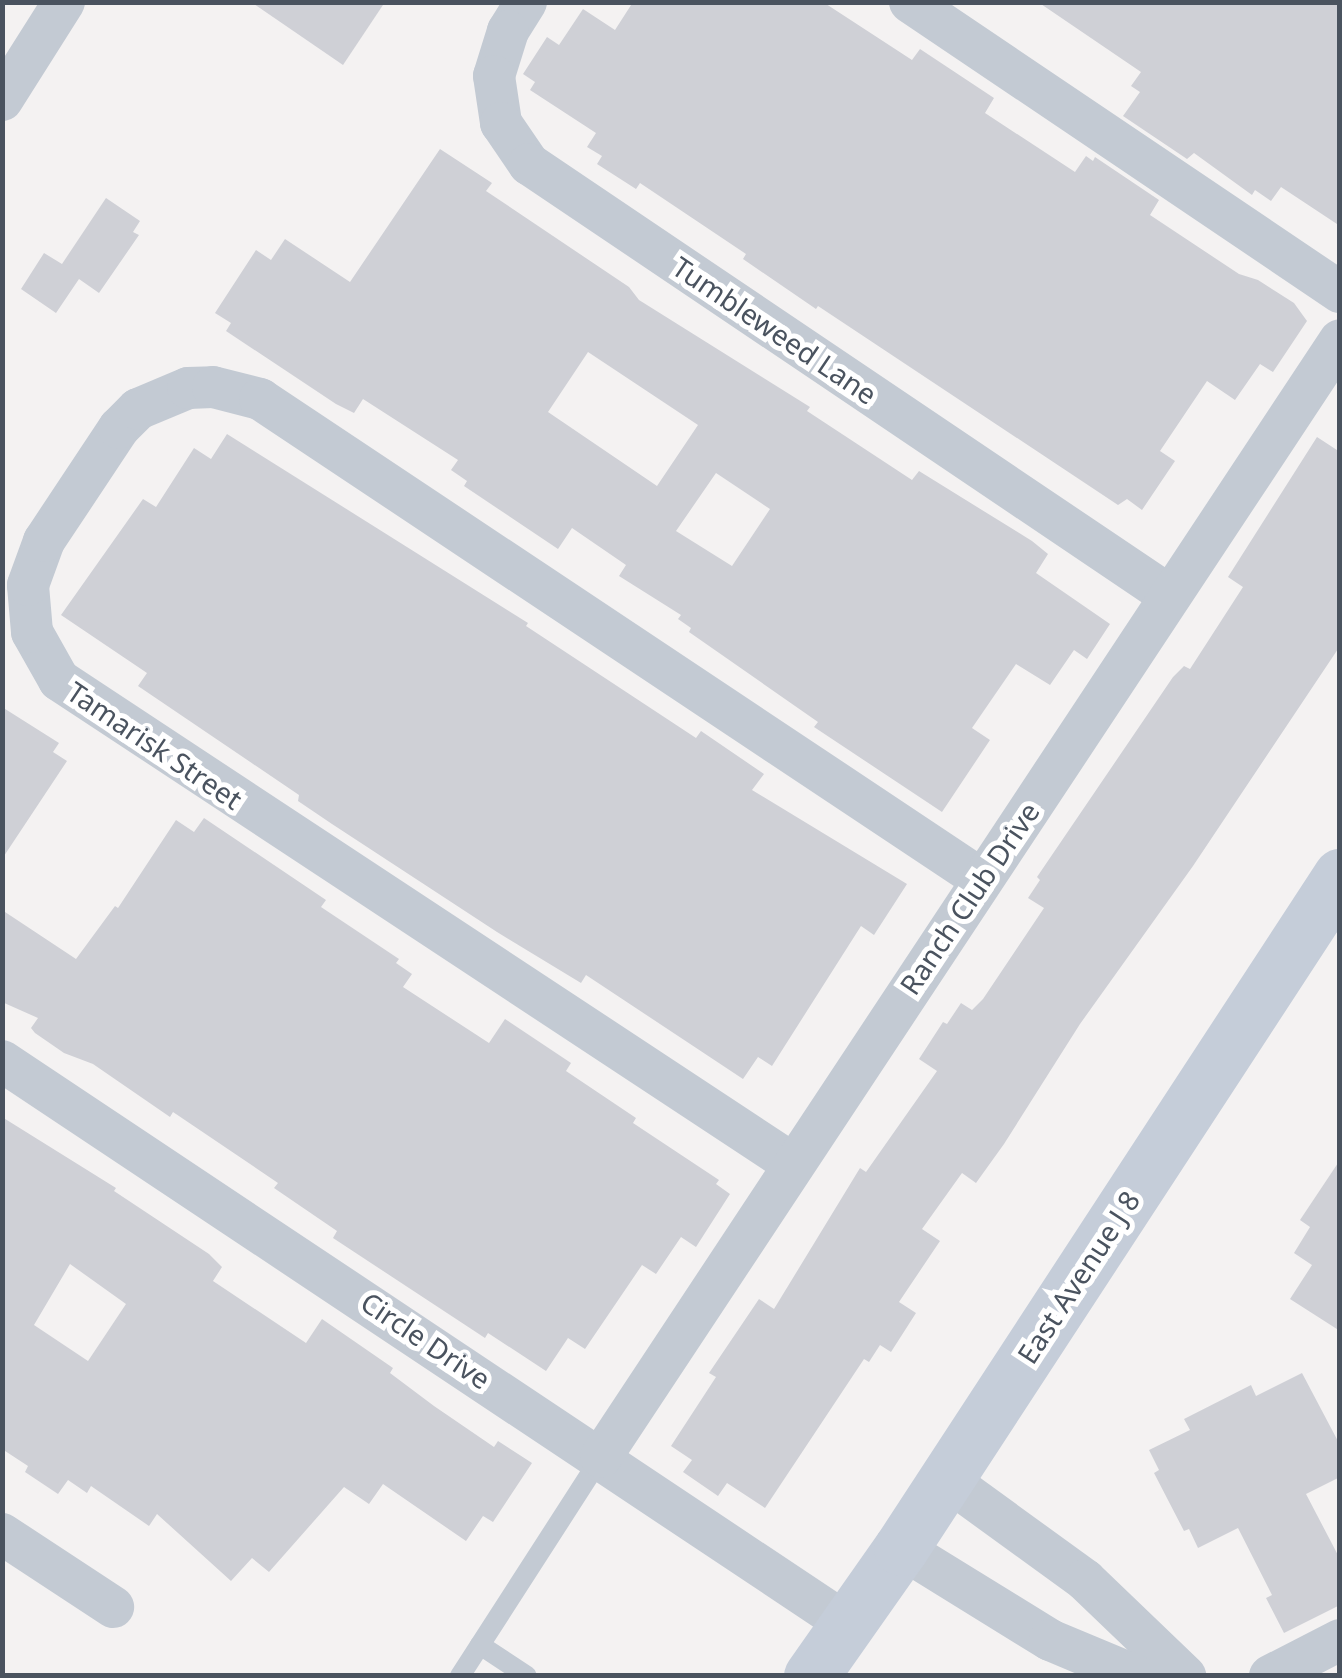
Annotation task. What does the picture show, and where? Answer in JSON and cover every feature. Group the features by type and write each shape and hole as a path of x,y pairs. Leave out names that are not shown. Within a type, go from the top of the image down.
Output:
{"street":[{"path":"2,100 64,2"},
{"name":"Tumbleweed Lane","path":"526,2 499,52 494,76 501,122 530,164 1170,596"},
{"path":"910,2 1340,292"},
{"name":"Ranch Club Drive","path":"601,1456 1340,340"},
{"name":"Tamarisk Street","path":"793,1164 59,680 42,658 32,632 28,585 44,541 119,428 162,396 212,387 260,399 981,879"},
{"name":"East Avenue J 8","path":"811,1676 901,1548 1340,876"},
{"name":"Circle Drive","path":"2,1061 601,1456 847,1624"},
{"path":"946,1479 1085,1580 1186,1676"},
{"path":"2,1534 113,1607"},
{"path":"901,1548 1050,1640 1136,1676"},
{"path":"1270,1676 1340,1640"}],"lane":[{"path":"460,1676 601,1456"},
{"path":"480,1645 527,1676"}],"building":[{"path":"251,2 385,2 343,65"},
{"path":"633,2 823,2 912,60 920,49 994,98 985,113 1075,172 1086,156 1093,161 1095,157 1159,200 1150,215 1239,274 1258,280 1294,303 1307,321 1273,372 1260,364 1235,400 1207,381 1160,451 1175,461 1142,510 1127,499 1118,505 818,306 816,309 743,259 746,254 640,183 636,189 597,164 602,156 587,147 596,133 530,90 535,82 523,74 547,37 559,45 583,9 615,30"},
{"path":"1038,2 1340,2 1340,226 1281,187 1271,201 1255,190 1252,195 1194,153 1187,159 1123,116 1140,92 1131,86 1141,72"},
{"path":"440,149 492,183 486,191 629,287 639,300 810,407 807,411 912,480 919,471 1032,541 1048,554 1036,573 1110,624 1087,659 1074,650 1050,685 1016,664 972,728 990,740 942,812 814,727 818,722 689,632 691,628 678,619 681,615 619,576 626,565 572,528 558,549 464,486 467,481 451,470 458,460 363,399 354,413 336,404 226,331 231,323 215,313 256,250 271,260 285,239 350,282","holes":["588,352 698,425 657,486 548,412","716,473 770,509 732,566 676,531"]},
{"path":"106,198 140,221 133,232 139,235 99,293 79,279 56,313 21,289 44,253 62,264"},
{"path":"227,434 528,623 526,626 696,738 701,731 764,774 752,790 907,884 874,935 861,926 772,1066 758,1057 743,1079 586,975 581,983 497,932 298,801 299,795 138,686 147,673 61,615 143,499 156,507 194,448 211,459"},
{"path":"1317,437 1340,452 1340,646 1193,866 1080,1024 1004,1144 976,1183 962,1173 922,1229 940,1241 899,1302 916,1313 891,1352 880,1345 869,1362 864,1359 765,1508 727,1483 718,1496 683,1472 692,1460 671,1446 716,1377 709,1373 759,1299 774,1309 860,1168 866,1172 937,1071 919,1059 943,1022 947,1024 961,1003 972,1010 983,999 1044,908 1028,898 1040,880 1037,877 1173,677 1184,666 1190,669 1243,587 1228,577"},
{"path":"2,707 59,743 53,752 67,761 2,859"},
{"path":"204,818 326,900 321,907 399,959 396,963 412,974 403,987 489,1043 505,1019 571,1063 566,1071 636,1118 633,1123 719,1180 716,1184 730,1194 696,1247 681,1237 656,1274 642,1265 585,1349 568,1338 546,1371 488,1333 485,1338 333,1238 337,1231 274,1188 278,1183 173,1112 170,1117 93,1064 64,1053 31,1028 38,1018 2,1002 2,910 76,959 115,906 118,908 176,820 194,832"},
{"path":"2,1117 116,1188 114,1191 209,1254 222,1267 213,1281 306,1343 322,1319 393,1368 390,1373 434,1406 494,1447 498,1441 532,1463 493,1522 483,1516 466,1541 383,1484 369,1504 344,1487 269,1572 252,1558 231,1581 157,1514 149,1526 91,1486 87,1493 68,1480 58,1494 25,1472 28,1466 2,1449","holes":["70,1264 126,1304 88,1361 34,1325"]},
{"path":"1340,1160 1340,1331 1290,1299 1312,1265 1294,1253 1310,1227 1300,1220"},
{"path":"1302,1373 1340,1445 1340,1477 1306,1494 1340,1559 1340,1605 1284,1633 1266,1598 1272,1595 1238,1528 1198,1548 1189,1529 1184,1531 1154,1473 1159,1470 1149,1450 1190,1430 1184,1419 1251,1385 1256,1396"}]}
